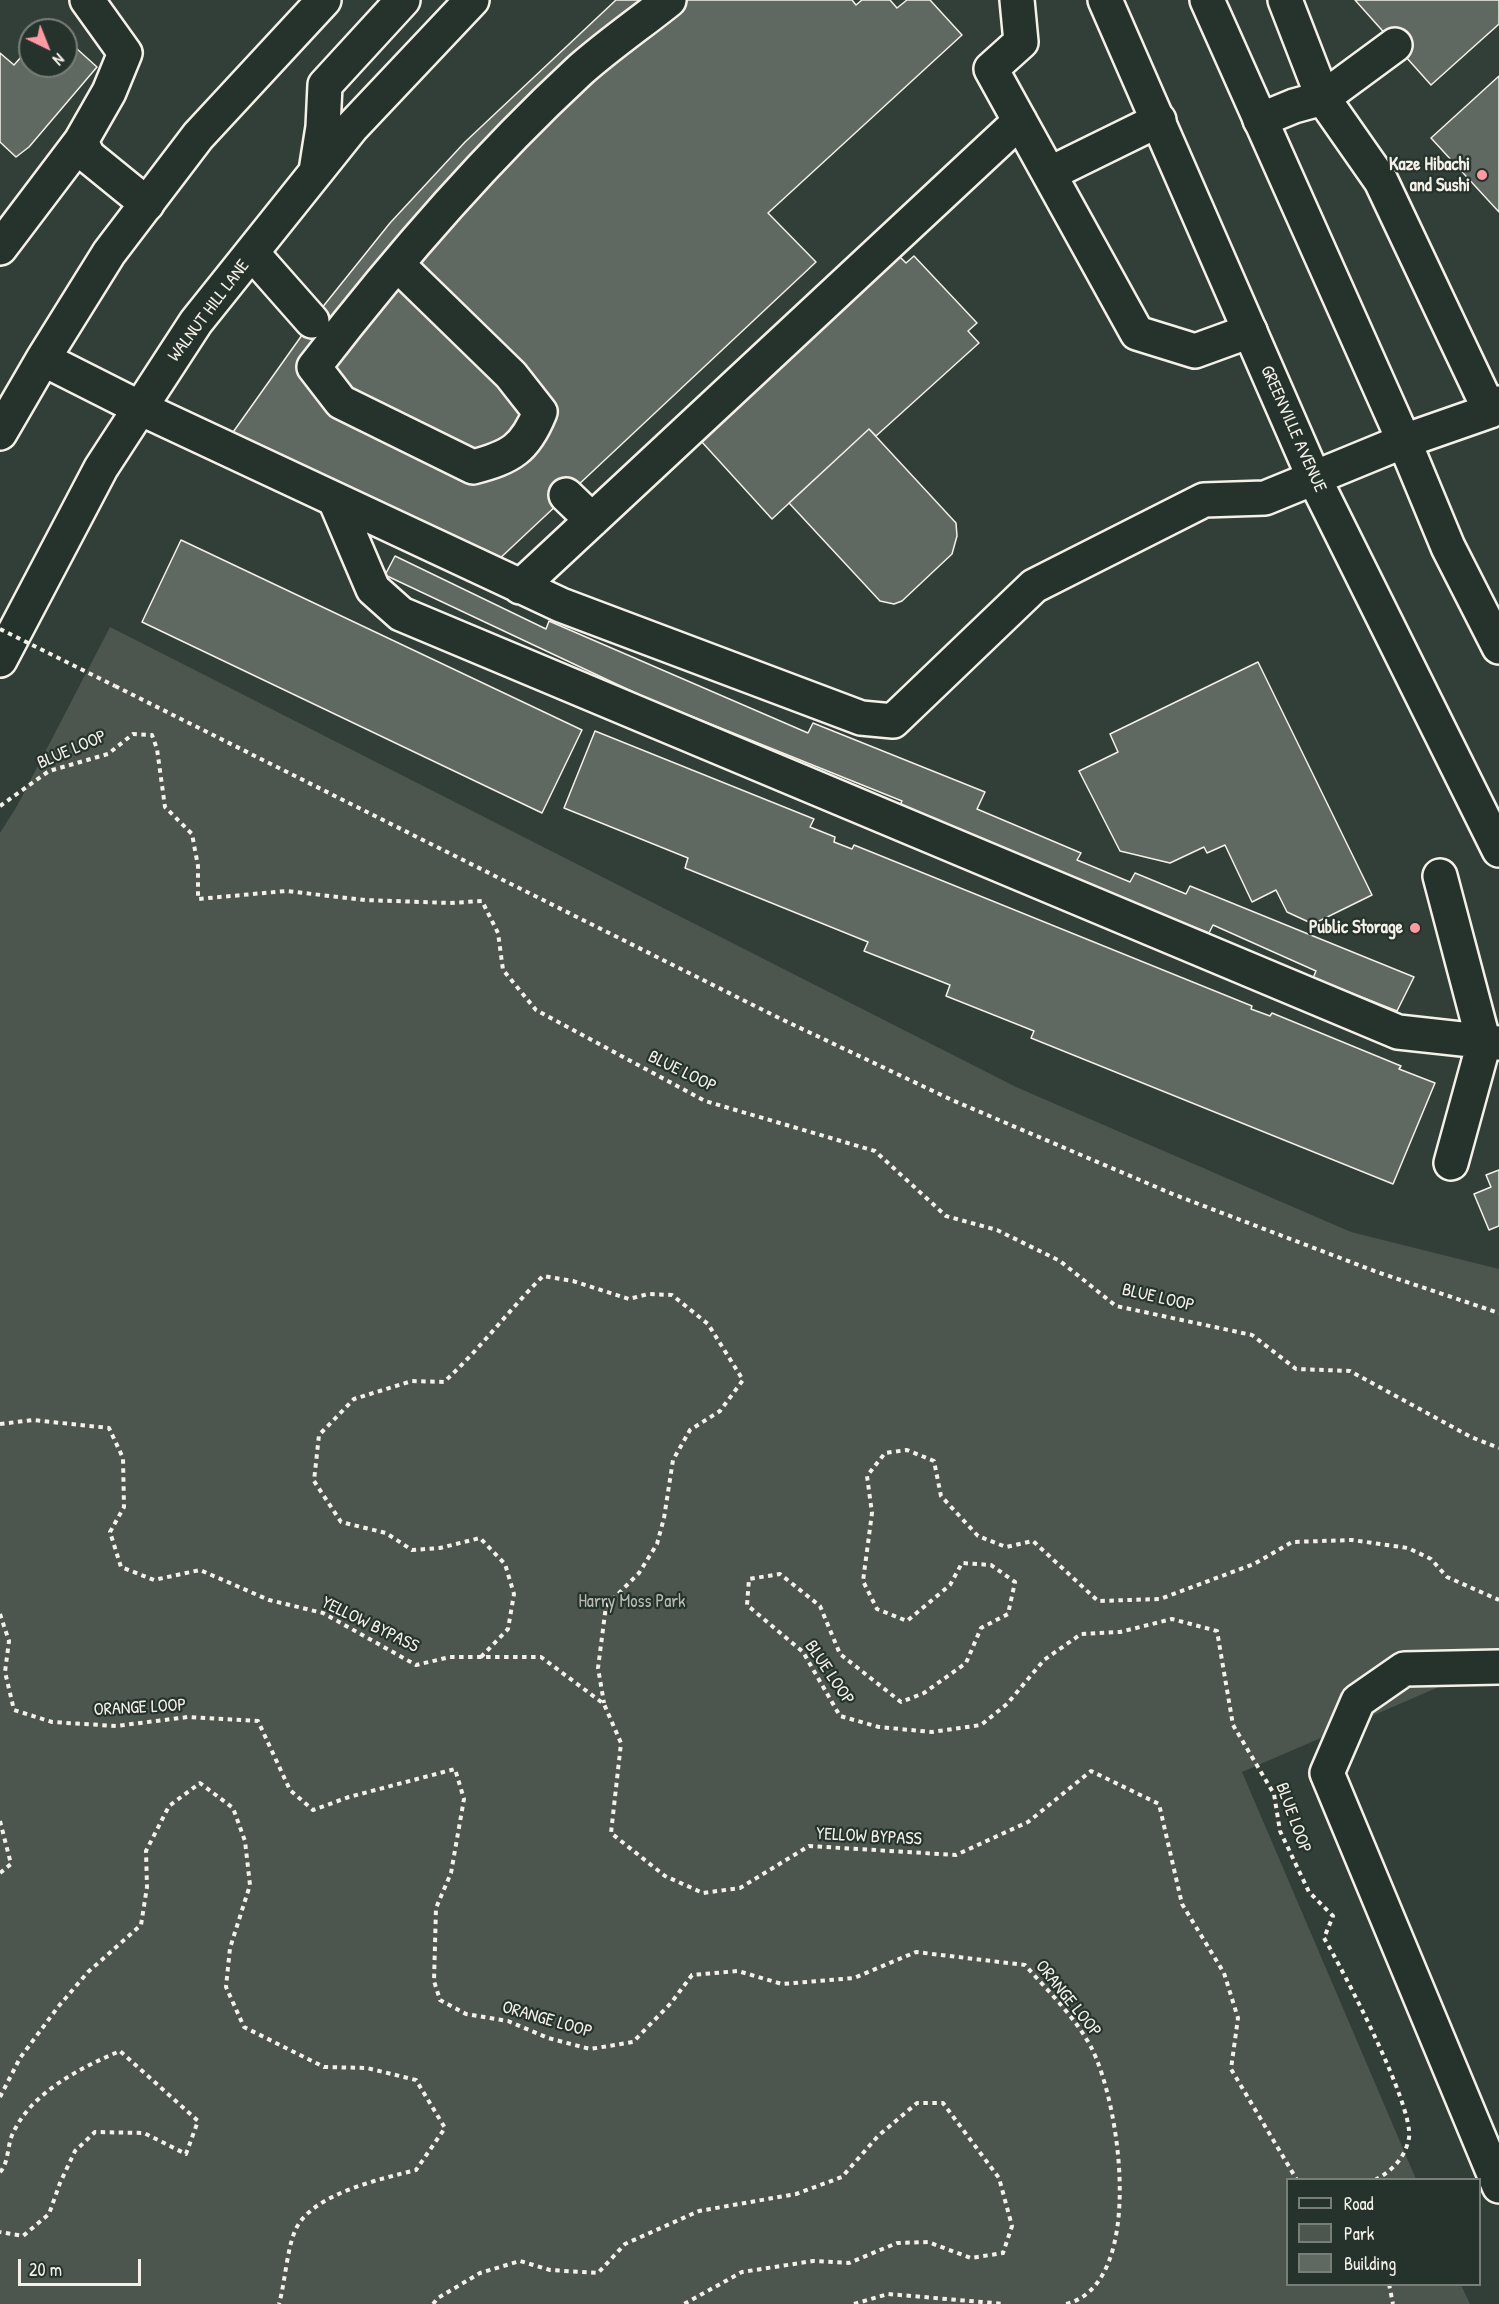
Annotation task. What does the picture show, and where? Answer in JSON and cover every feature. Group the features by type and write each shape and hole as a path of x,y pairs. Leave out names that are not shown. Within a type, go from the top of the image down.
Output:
{"main road":[{"path":"0,248 81,141 109,92 125,53 87,0"},
{"path":"4,417 109,253 198,136 324,0"},
{"path":"316,173 323,127 325,85 403,0"},
{"name":"WALNUT HILL LANE","path":"0,660 101,468 196,322 352,127 472,0"},
{"path":"397,264 511,375 540,412 531,436 504,458 473,467 341,402 314,367 397,264 490,157 579,71 669,0"},
{"path":"1017,0 1021,42 992,69 1137,333 1195,351 1250,331"},
{"name":"GREENVILLE AVENUE","path":"1105,0 1314,478 1499,850"},
{"path":"1207,0 1404,441 1448,547 1499,647"},
{"path":"43,359 140,408 561,605 861,718 893,721 1034,586 1204,500 1265,498 1404,441 1495,407 1381,181 1323,98 1285,0"},
{"path":"1260,120 1293,106 1323,98 1395,45"},
{"path":"1049,174 1159,120"},
{"path":"520,587 1020,121"},
{"path":"81,141 88,156 147,204"},
{"path":"252,253 312,321"},
{"path":"567,495 592,520"},
{"path":"335,500 373,589 400,614 1398,1032 1492,1043"},
{"path":"1440,876 1492,1043 1451,1163"},
{"path":"1499,1666 1404,1669 1358,1701 1327,1773 1499,2186"}],"path":[{"path":"0,628 777,1017 952,1100 1175,1195 1377,1272 1499,1313"},
{"name":"BLUE LOOP","path":"0,806 50,771 108,754 134,734 152,735 157,749 165,807 192,834 198,866 198,899 286,891 365,900 450,903 482,901 498,933 503,970 536,1010 705,1101 875,1151 946,1216 997,1230 1060,1261 1116,1306 1252,1335 1296,1369 1350,1371 1471,1437 1499,1448"},
{"path":"481,1657 508,1629 514,1594 505,1564 480,1538 440,1548 412,1550 386,1533 341,1522 314,1481 319,1435 354,1399 412,1381 444,1382 472,1356 503,1316 543,1276 573,1281 629,1299 648,1294 672,1295 708,1324 743,1380 720,1411 690,1430 673,1460 664,1518 657,1544 639,1573 606,1606 598,1668 604,1704"},
{"name":"YELLOW BYPASS","path":"0,1424 33,1420 109,1428 123,1458 124,1508 110,1532 121,1567 154,1580 201,1570 269,1600 323,1613 416,1665 450,1657 541,1657 604,1704 621,1743 611,1833 665,1876 703,1893 740,1888 809,1846 956,1855 1028,1822 1091,1771 1159,1804 1182,1904 1224,1973 1238,2018 1231,2069 1296,2178"},
{"name":"BLUE LOOP","path":"1379,2178 1395,2169 1409,2137 1400,2100 1348,1980 1324,1938 1334,1916 1309,1892 1280,1830 1274,1794 1233,1725 1217,1631 1172,1619 1120,1632 1081,1634 1044,1660 1007,1704 981,1725 932,1732 879,1727 840,1716 803,1652 747,1605 749,1579 780,1574 820,1605 840,1654 901,1702 924,1694 966,1663 981,1628 1008,1614 1015,1582 991,1565 962,1563 950,1585 907,1621 877,1609 863,1581 872,1513 867,1476 885,1453 907,1450 934,1461 941,1496 978,1536 1006,1547 1033,1541 1098,1601 1160,1599 1254,1564 1292,1542 1352,1540 1408,1548 1431,1558 1447,1577 1499,1600"},
{"name":"ORANGE LOOP","path":"0,1614 9,1641 5,1672 14,1710 52,1722 116,1726 189,1717 224,1721 258,1721 290,1790 313,1810 384,1787 455,1769 464,1799 451,1873 436,1908 434,1981 440,2000 466,2014 508,2021 548,2038 590,2049 633,2042 671,2003 692,1976 738,1971 782,1984 854,1978 916,1952 1025,1965 1062,2008 1091,2048 1113,2109 1119,2170 1119,2223 1106,2272 1081,2300 1066,2304"},
{"path":"0,2097 20,2058 66,1998 88,1972 141,1925 147,1887 146,1851 169,1806 200,1783 233,1808 246,1841 250,1885 230,1948 226,1988 244,2027 324,2067 367,2068 416,2080 445,2127 416,2170 369,2182 317,2205 295,2230 279,2304"},
{"path":"0,1821 11,1864 0,1873"},
{"path":"0,2172 12,2134 33,2102 85,2066 120,2050 198,2121 186,2154 144,2133 95,2132 75,2151 49,2214 23,2235 0,2232"},
{"path":"433,2304 438,2298 480,2273 520,2261 550,2270 598,2273 625,2244 699,2211 795,2194 842,2177 878,2136 917,2103 943,2103 999,2178 1012,2226 1003,2253 970,2258 928,2242 897,2243 849,2263 813,2261 741,2272 684,2304"},
{"path":"1389,2286 1393,2304"},
{"path":"854,2304 888,2294 1005,2304"}],"green space":[{"name":"Harry Moss Park","path":"110,627 1016,1087 1351,1232 1499,1269 1499,1661 1242,1772 1416,2178 1286,2178 1286,2286 1461,2286 1470,2304 0,2304 0,833 17,806"}],"building":[{"path":"616,0 852,0 856,5 862,0 890,0 897,8 907,0 930,0 962,35 768,213 816,262 496,562 231,435 317,314 390,223 465,142"},
{"path":"1355,0 1499,0 1499,24 1431,85"},
{"path":"78,50 97,67 29,147 16,157 0,142 0,53 14,65 18,60 18,78 78,78"},
{"name":"Kaze Hibachi and Sushi","path":"1499,76 1499,212 1431,138"},
{"path":"914,256 977,323 968,331 979,343 876,436 869,429 772,519 701,441 900,257 906,263"},
{"path":"869,429 956,523 957,536 952,554 902,601 894,604 880,601 789,503"},
{"path":"181,540 582,730 542,813 142,622"},
{"path":"395,556 546,629 549,621 808,733 813,723 985,792 977,809 1081,853 1077,860 1130,882 1135,873 1186,894 1190,886 1414,977 1397,1011 1313,978 1316,971 1213,925 1209,933 897,811 902,801 646,698 385,575"},
{"path":"1258,662 1372,895 1313,924 1287,912 1276,890 1252,902 1225,845 1207,853 1204,847 1170,863 1120,851 1079,771 1118,752 1110,734"},
{"path":"595,731 814,819 810,827 835,837 834,842 852,849 854,845 1252,1006 1251,1009 1270,1016 1272,1013 1401,1066 1399,1069 1435,1083 1393,1184 1031,1038 1034,1031 946,996 950,985 864,951 868,942 685,868 688,858 564,808"},
{"path":"1499,1170 1499,1226 1489,1230 1474,1194 1491,1187 1486,1175"}],"place":[{"name":"Kaze Hibachi and Sushi","path":"1482,175"},
{"name":"Public Storage","path":"1415,928"}]}
